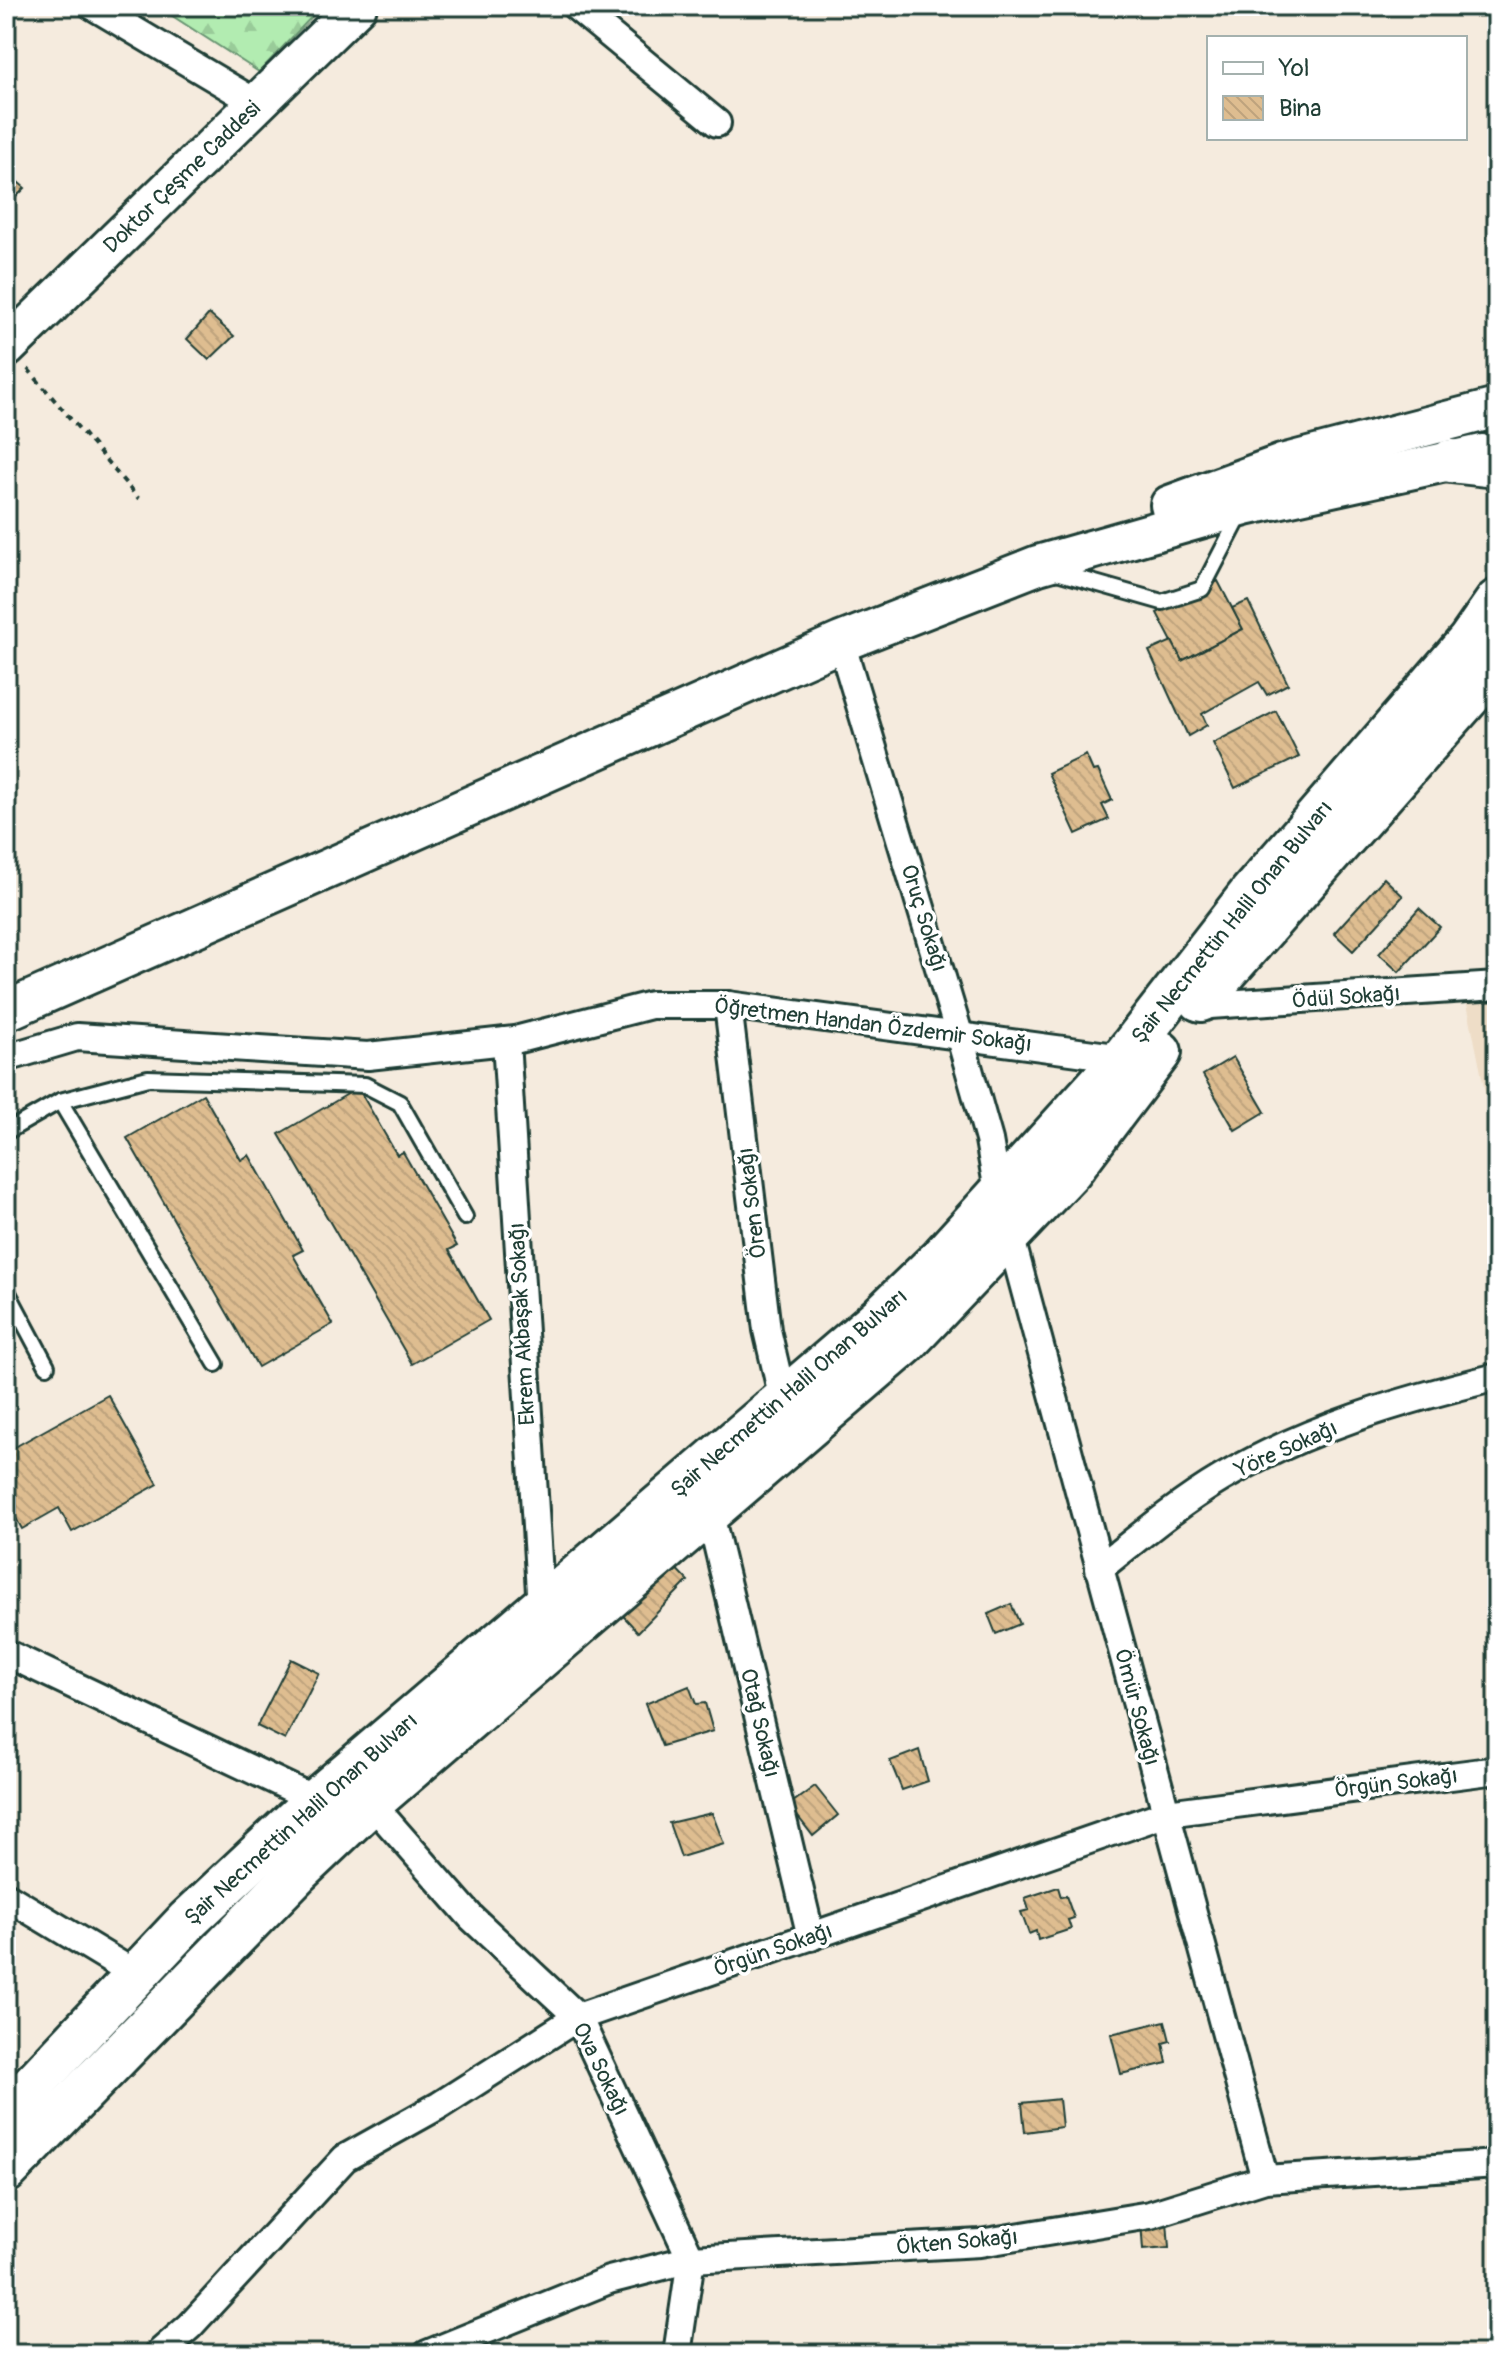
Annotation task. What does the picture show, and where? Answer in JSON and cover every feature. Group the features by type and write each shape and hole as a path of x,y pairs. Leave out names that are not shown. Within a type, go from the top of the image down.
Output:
{"main road":[{"name":"Doktor Çeşme Caddesi","path":"7,347 357,6"},
{"path":"1038,565 1069,546 1282,464 1497,408"},
{"path":"6,1011 841,642 1038,565 1245,506 1497,452"},
{"path":"1451,461 1497,466"},
{"name":"Şair Necmettin Halil Onan Bulvarı","path":"6,2171 298,1872 371,1803 906,1343 1252,892 1469,641 1497,601"},
{"name":"Şair Necmettin Halil Onan Bulvarı","path":"6,2113 188,1920 316,1800 879,1318 1004,1216 1070,1171 1195,1006 1497,665"}],"street":[{"path":"93,6 258,104"},
{"path":"575,6 717,123"},
{"name":"Oruç Sokağı","path":"841,642 959,1034 989,1140 1004,1216"},
{"name":"Ödül Sokağı","path":"1195,1006 1497,986"},
{"name":"Öğretmen Handan Özdemir Sokağı","path":"6,1058 77,1037 368,1056 506,1041 651,1005 728,1005 1123,1058"},
{"name":"Ören Sokağı","path":"728,1005 767,1330 783,1399"},
{"name":"Ekrem Akbaşak Sokağı","path":"506,1041 541,1608"},
{"name":"Ömür Sokağı","path":"1004,1216 1265,2179"},
{"name":"Yöre Sokağı","path":"1099,1569 1159,1521 1221,1479 1289,1443 1437,1392 1497,1377"},
{"name":"Otağ Sokağı","path":"709,1510 811,1937"},
{"path":"6,1653 316,1800"},
{"name":"Örgün Sokağı","path":"158,2354 190,2326 345,2158 440,2105 578,2017 1167,1813 1497,1770"},
{"name":"Ova Sokağı","path":"371,1803 471,1917 578,2017 691,2259"},
{"path":"6,1896 137,1975"},
{"name":"Ökten Sokağı","path":"427,2354 609,2280 691,2259 980,2243 1150,2215 1265,2179 1497,2164"},
{"path":"677,2354 691,2259"}],"lane":[{"path":"1038,565 1104,588 1162,602 1202,589 1245,506"},
{"path":"6,1132 60,1101 148,1078 365,1085 400,1103 465,1217"},
{"path":"60,1101 216,1364"},
{"path":"6,1289 47,1366"}],"path":[{"path":"7,347 139,499"}],"shaded area":[{"path":"1497,999 1497,1151 1467,1004"}],"green space":[{"path":"157,6 322,6 259,72"}],"building":[{"path":"6,172 25,188 6,207"},
{"path":"209,314 234,336 209,360 187,339"},
{"path":"1218,581 1243,629 1182,661 1157,613"},
{"path":"1248,601 1288,684 1267,695 1259,682 1202,714 1207,725 1188,736 1149,651 1172,641 1182,661 1243,629 1232,608"},
{"path":"1276,711 1299,757 1235,788 1213,743"},
{"path":"1086,755 1093,771 1098,770 1112,800 1102,805 1109,819 1076,834 1048,773"},
{"path":"1384,878 1403,896 1353,951 1334,933"},
{"path":"1419,908 1440,927 1399,972 1379,954"},
{"path":"1233,1057 1265,1112 1235,1130 1203,1075"},
{"path":"358,1088 397,1155 403,1152 457,1246 449,1250 489,1320 412,1364 279,1134"},
{"path":"203,1094 241,1160 249,1155 303,1250 293,1255 333,1324 258,1367 127,1138"},
{"path":"108,1395 158,1484 72,1532 59,1508 22,1529 6,1500 6,1452"},
{"path":"666,1558 688,1581 638,1632 615,1607"},
{"path":"1011,1604 1020,1624 996,1634 988,1614"},
{"path":"291,1659 319,1673 285,1740 257,1726"},
{"path":"689,1686 696,1704 705,1703 713,1731 662,1746 645,1704"},
{"path":"919,1750 928,1781 902,1790 890,1761"},
{"path":"815,1786 838,1815 813,1836 789,1805"},
{"path":"712,1813 724,1844 681,1857 669,1823"},
{"path":"1058,1887 1061,1897 1066,1896 1074,1918 1068,1920 1071,1929 1038,1940 1036,1931 1029,1934 1021,1912 1029,1910 1025,1898"},
{"path":"1165,2021 1170,2041 1163,2043 1167,2063 1121,2074 1111,2034"},
{"path":"1059,2099 1062,2127 1025,2132 1022,2103"},
{"path":"1167,2221 1169,2248 1143,2250 1141,2222"}]}
